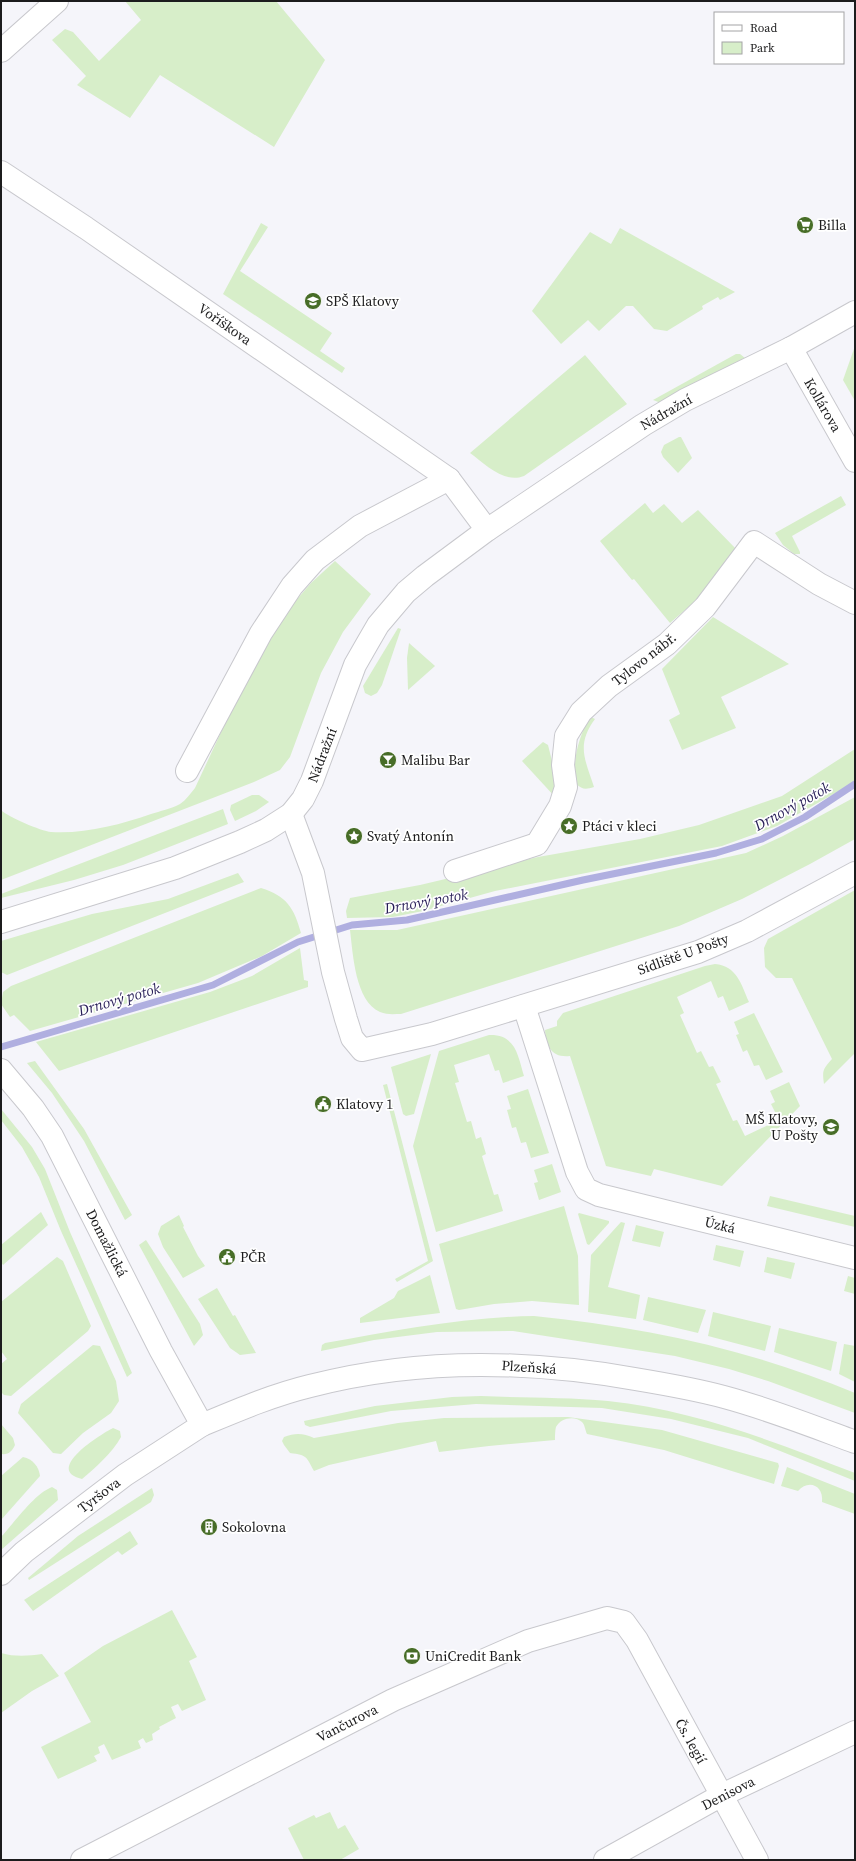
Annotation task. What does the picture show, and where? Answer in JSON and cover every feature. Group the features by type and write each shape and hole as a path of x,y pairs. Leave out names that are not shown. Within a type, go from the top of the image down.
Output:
{"street":[{"path":"1,51 57,1"},
{"name":"Voříškova","path":"1,172 86,228 449,478 487,530"},
{"name":"Nádražní","path":"1,922 176,868 266,830 291,814 303,799 312,781 355,666 378,625 406,592 487,530 648,422 685,400 791,348 855,312"},
{"name":"Kollárova","path":"791,348 855,461"},
{"path":"187,771 261,632 292,586 314,560 360,526 449,478"},
{"name":"Tylovo nábř.","path":"455,871 537,844 560,806 566,787 563,765 566,736 581,712 609,686 667,644 705,607 754,542 819,584 855,603"},
{"name":"Sídliště U Pošty","path":"291,814 313,873 333,972 352,1038 362,1050 432,1034 698,952 747,931 855,873"},
{"name":"Úzká","path":"524,1006 577,1172 586,1189 599,1195 855,1258"},
{"name":"Domažlická","path":"1,1070 33,1108 52,1136 161,1351 202,1425"},
{"name":"Plzeňská","path":"202,1425 264,1400 310,1386 366,1374 418,1367 466,1364 509,1365 603,1374 690,1389 760,1408 855,1442"},
{"name":"Tyršova","path":"1,1574 24,1552 125,1475 202,1425"},
{"name":"Vančurova","path":"84,1859 413,1692 528,1641 607,1618 624,1622"},
{"name":"Čs. legií","path":"624,1622 636,1640 757,1860"},
{"name":"Denisova","path":"605,1860 722,1795 855,1732"}],"green space":[{"path":"125,1 276,1 325,60 274,147 160,75 130,118 77,85 86,76 52,40 65,29 73,32 99,61 141,20"},
{"path":"261,223 268,227 240,271 332,333 320,351 345,368 342,373 223,294"},
{"path":"620,228 735,292 720,300 718,297 702,306 703,309 667,331 654,329 633,306 626,306 599,331 588,320 561,344 532,311 590,232 611,244"},
{"path":"855,346 855,401 843,380"},
{"path":"736,354 740,354 745,358 661,403 653,400"},
{"path":"585,355 627,404 524,476 517,478 502,475 495,472 470,453"},
{"path":"681,437 692,458 678,473 663,457 661,452 664,445"},
{"path":"841,496 846,505 792,536 800,554 794,554 783,545 775,533"},
{"path":"645,503 653,513 664,504 682,523 698,510 737,550 708,590 670,623 600,541"},
{"path":"335,561 371,594 343,632 321,673 290,757 280,770 254,782 1,880 1,810 17,820 40,829 51,832 76,832 127,822 169,809 184,801 195,788 257,655 292,605 311,583"},
{"path":"713,617 789,664 721,697 736,728 682,750 669,720 680,714 662,669"},
{"path":"398,628 401,629 382,685 377,693 371,696 365,693 363,686"},
{"path":"409,643 435,666 408,690 407,658"},
{"path":"589,716 595,719 589,728 586,737 584,752 585,760 594,787 586,789 576,784 575,765 579,741"},
{"path":"543,742 548,745 556,777 556,798 522,761"},
{"path":"855,749 855,782 777,826 722,846 495,891 423,911 393,917 347,918 346,911 350,898 420,885 538,857 640,839 699,825 782,796"},
{"path":"252,795 259,795 269,802 256,811 235,821 230,810 231,805"},
{"path":"855,797 855,839 742,899 679,926 401,1014 388,1014 380,1012 365,998 360,988 354,964 350,930 397,930 746,853 783,836"},
{"path":"223,809 228,824 123,865 74,880 1,898 1,894"},
{"path":"238,873 244,882 7,975 1,972 1,941 92,914 168,899"},
{"path":"261,888 277,895 288,904 301,933 262,956 198,983 30,1031 14,1015 10,1017 1,1004 3,992 11,986"},
{"path":"855,890 855,1053 824,1084 824,1070 832,1059 792,978 776,978 765,967 764,948 768,939"},
{"path":"300,948 304,980 308,981 308,987 59,1071 36,1042 210,992 252,976"},
{"path":"715,964 722,965 733,972 741,983 749,1002 729,1011 723,996 718,998 711,981 677,997 684,1013 680,1015 697,1053 701,1051 709,1067 713,1066 721,1082 716,1084 733,1121 737,1120 745,1136 779,1120 771,1104 775,1102 770,1091 789,1082 800,1106 722,1186 654,1169 651,1176 606,1166 570,1056 559,1055 551,1050 547,1042 545,1030 557,1026 557,1021 563,1013"},
{"path":"754,1013 783,1072 766,1080 759,1065 754,1066 747,1050 743,1052 736,1035 739,1034 734,1022"},
{"path":"489,1035 505,1038 510,1042 517,1054 524,1076 503,1083 499,1070 495,1071 489,1054 454,1065 459,1082 455,1083 467,1122 471,1121 476,1139 481,1137 486,1154 482,1156 494,1195 498,1194 503,1211 436,1232 413,1146 439,1051"},
{"path":"431,1054 414,1114 406,1116 403,1114 391,1067"},
{"path":"35,1061 84,1129 132,1215 125,1220 84,1141 52,1093 27,1063"},
{"path":"387,1084 433,1261 397,1282 395,1279 428,1261 383,1085"},
{"path":"528,1089 549,1153 531,1158 526,1142 521,1143 516,1127 512,1128 507,1110 511,1109 507,1096"},
{"path":"1,1109 32,1147 45,1169 70,1232 132,1373 127,1377 61,1231 39,1177 22,1147 1,1120"},
{"path":"552,1164 561,1192 539,1200 534,1183 538,1182 534,1170"},
{"path":"770,1196 855,1216 855,1227 767,1206"},
{"path":"564,1206 578,1256 579,1305 532,1301 494,1304 459,1310 456,1309 439,1244"},
{"path":"41,1212 48,1225 3,1265 1,1262 1,1245"},
{"path":"578,1214 609,1221 609,1223 589,1245 587,1244"},
{"path":"179,1215 184,1226 183,1227 205,1266 183,1278 163,1247 158,1234 161,1226"},
{"path":"621,1222 625,1223 608,1287 640,1295 636,1319 588,1312 591,1255"},
{"path":"636,1225 664,1232 660,1247 632,1241"},
{"path":"146,1240 200,1324 203,1335 194,1346 139,1245"},
{"path":"716,1245 744,1251 740,1267 713,1260"},
{"path":"57,1257 63,1261 91,1326 88,1331 11,1396 4,1395 1,1392 1,1364 7,1359 1,1351 1,1302"},
{"path":"767,1257 795,1263 791,1279 764,1272"},
{"path":"430,1275 440,1313 360,1323 360,1318 394,1298 398,1291"},
{"path":"848,1276 855,1278 855,1294 844,1291"},
{"path":"217,1288 233,1316 235,1315 256,1353 240,1355 230,1348 198,1299"},
{"path":"648,1297 706,1310 698,1333 643,1320"},
{"path":"713,1312 771,1326 765,1351 708,1336"},
{"path":"534,1316 616,1327 698,1342 777,1364 855,1393 855,1413 768,1381 729,1369 675,1356 513,1331 437,1332 374,1340 321,1351 322,1345 325,1343 403,1329 482,1319"},
{"path":"779,1328 837,1342 831,1371 774,1352"},
{"path":"844,1344 855,1346 855,1382 839,1374"},
{"path":"93,1345 100,1346 116,1381 119,1401 111,1413 83,1433 61,1454 53,1453 18,1413 21,1404"},
{"path":"481,1396 608,1401 640,1405 672,1412 734,1429 795,1450 855,1473 855,1481 748,1438 671,1419 602,1408 476,1404 391,1411 310,1427 305,1425 304,1421 375,1406 452,1397"},
{"path":"568,1417 662,1430 778,1463 779,1466 774,1484 664,1450 587,1434 582,1422 572,1418 561,1421 558,1424 556,1427 555,1440 439,1452 436,1441 329,1465 314,1471 306,1458 290,1453 282,1441 284,1437 295,1434 303,1434 314,1438 398,1423 444,1418"},
{"path":"1,1424 13,1438 15,1445 11,1451 6,1454 1,1454"},
{"path":"113,1428 120,1431 121,1437 108,1454 82,1479 72,1474 69,1468 72,1460 78,1452"},
{"path":"23,1457 35,1464 40,1476 1,1520 1,1476"},
{"path":"787,1467 855,1494 855,1514 822,1502 820,1491 814,1486 806,1485 798,1491 781,1486"},
{"path":"52,1487 57,1490 58,1500 1,1550 1,1537 31,1502"},
{"path":"152,1488 154,1495 151,1502 29,1580 28,1578 78,1536"},
{"path":"130,1531 138,1544 122,1555 118,1551 33,1611 24,1600"},
{"path":"172,1610 197,1657 189,1661 206,1700 182,1711 178,1704 171,1707 176,1718 159,1727 160,1729 152,1734 153,1740 146,1743 143,1738 138,1741 141,1748 112,1760 104,1744 98,1747 100,1753 94,1756 97,1761 58,1779 41,1747 91,1722 64,1673 103,1646"},
{"path":"1,1653 22,1656 42,1654 59,1676 32,1691 1,1713"},
{"path":"330,1812 338,1829 345,1825 359,1849 340,1860 304,1860 288,1828 314,1815 316,1818"}],"waterway":[{"name":"Drnový potok","path":"1,1047 213,985 298,942 352,925 407,920 583,880 716,853 762,839 805,817 855,784"}],"place":[{"name":"Billa","path":"805,225"},
{"name":"SPŠ Klatovy","path":"313,301"},
{"name":"Malibu Bar","path":"388,760"},
{"name":"Ptáci v kleci","path":"569,826"},
{"name":"Svatý Antonín","path":"354,836"},
{"name":"Klatovy 1","path":"323,1104"},
{"name":"MŠ Klatovy, U Pošty","path":"831,1127"},
{"name":"PČR","path":"227,1257"},
{"name":"Sokolovna","path":"209,1527"},
{"name":"UniCredit Bank","path":"412,1656"}]}
